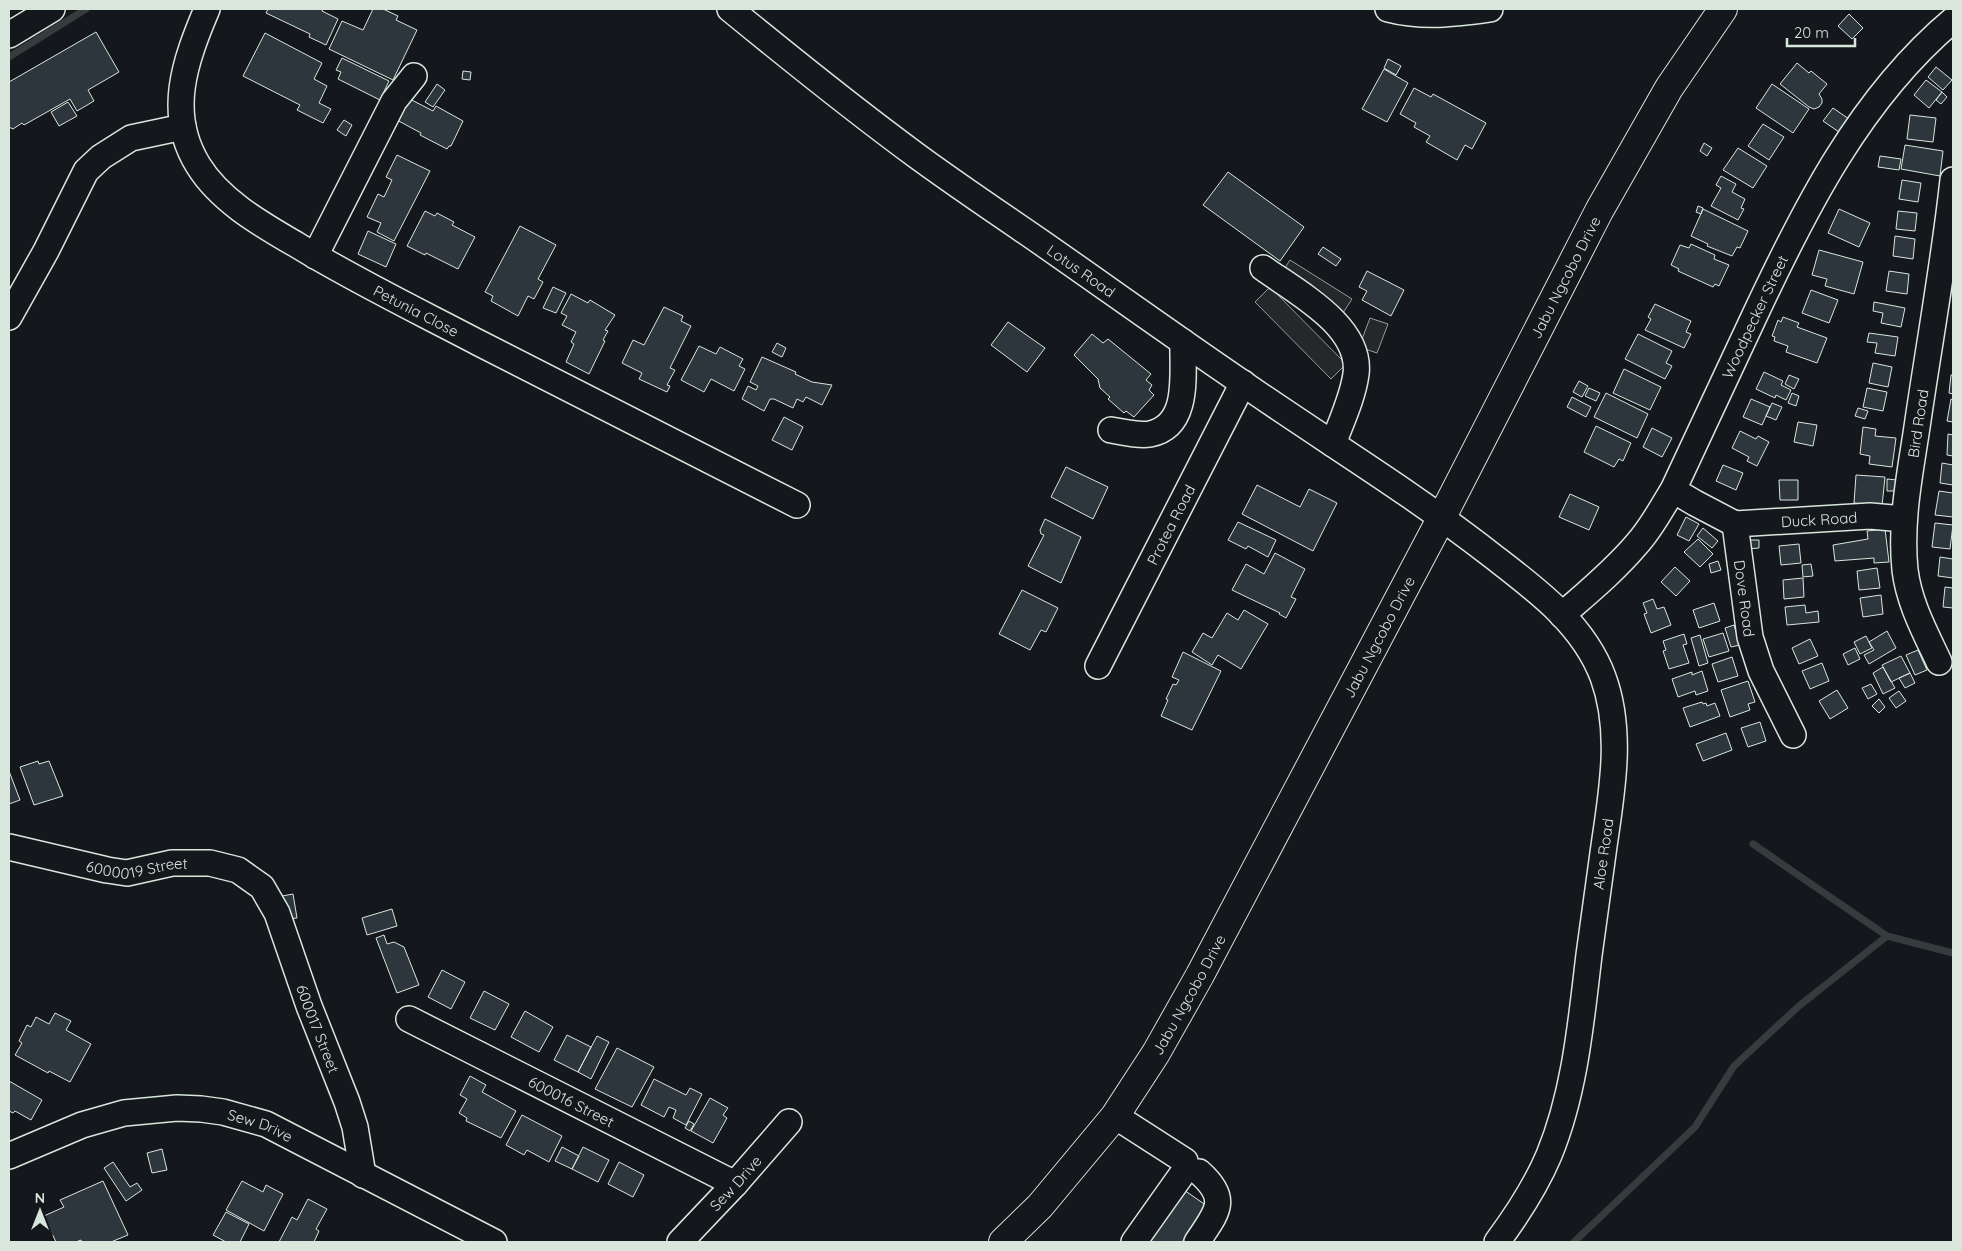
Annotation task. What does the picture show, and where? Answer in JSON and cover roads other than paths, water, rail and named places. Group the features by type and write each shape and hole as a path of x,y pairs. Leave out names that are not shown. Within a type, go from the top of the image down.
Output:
{"main road":[{"name":"Jabu Ngcobo Drive","path":"1003,1242 1040,1206 1115,1116 1156,1053 1200,975 1442,517 1599,211 1669,88 1723,9"}],"street":[{"path":"9,35 52,9"},
{"name":"Petunia Close","path":"206,9 195,36 183,77 180,108 184,138 198,165 220,192 263,225 353,278 797,505"},
{"name":"Lotus Road","path":"730,9 835,94 918,157 1243,384 1442,517"},
{"path":"1388,9 1422,15 1490,9"},
{"name":"Woodpecker Street","path":"1562,615 1614,569 1637,545 1673,490 1777,267 1818,190 1849,139 1906,65 1951,29"},
{"path":"315,256 394,101 414,76"},
{"path":"9,317 46,251 86,171 101,157 131,138 182,127"},
{"name":"Bird Road","path":"1938,662 1918,618 1910,594 1906,571 1904,519 1939,293 1953,180"},
{"path":"1263,268 1334,320 1342,330 1353,351 1356,362 1354,383 1333,444"},
{"path":"1112,430 1149,434 1161,431 1170,424 1179,409 1181,399 1183,342"},
{"name":"Protea Road","path":"1098,666 1243,384"},
{"path":"1673,490 1695,504 1735,524"},
{"name":"Duck Road","path":"1735,524 1870,516 1904,519"},
{"name":"Aloe Road","path":"1442,517 1538,592 1578,633 1592,654 1602,675 1610,698 1613,721 1614,748 1611,796 1578,1039 1562,1114 1549,1154 1532,1188 1497,1242"},
{"name":"Dove Road","path":"1735,524 1750,638 1760,672 1793,735"},
{"name":"6000019 Street","path":"9,847 127,873 172,863 210,863 238,870 262,887"},
{"name":"600017 Street","path":"262,887 272,902 280,921 347,1102 355,1127 363,1175"},
{"name":"600016 Street","path":"409,1019 735,1184"},
{"name":"Sew Drive","path":"9,1156 102,1119 148,1110 201,1109 248,1118 266,1124 494,1242"},
{"path":"1115,1116 1213,1184 1218,1201 1215,1215 1197,1242"},
{"name":"Sew Drive","path":"680,1242 735,1184 789,1122"},
{"path":"1134,1242 1190,1168"}],"waterway":[{"path":"9,57 86,9"},
{"path":"1753,844 1887,936 1953,953"},
{"path":"1574,1242 1695,1127 1734,1066 1799,1006 1887,936"}]}
